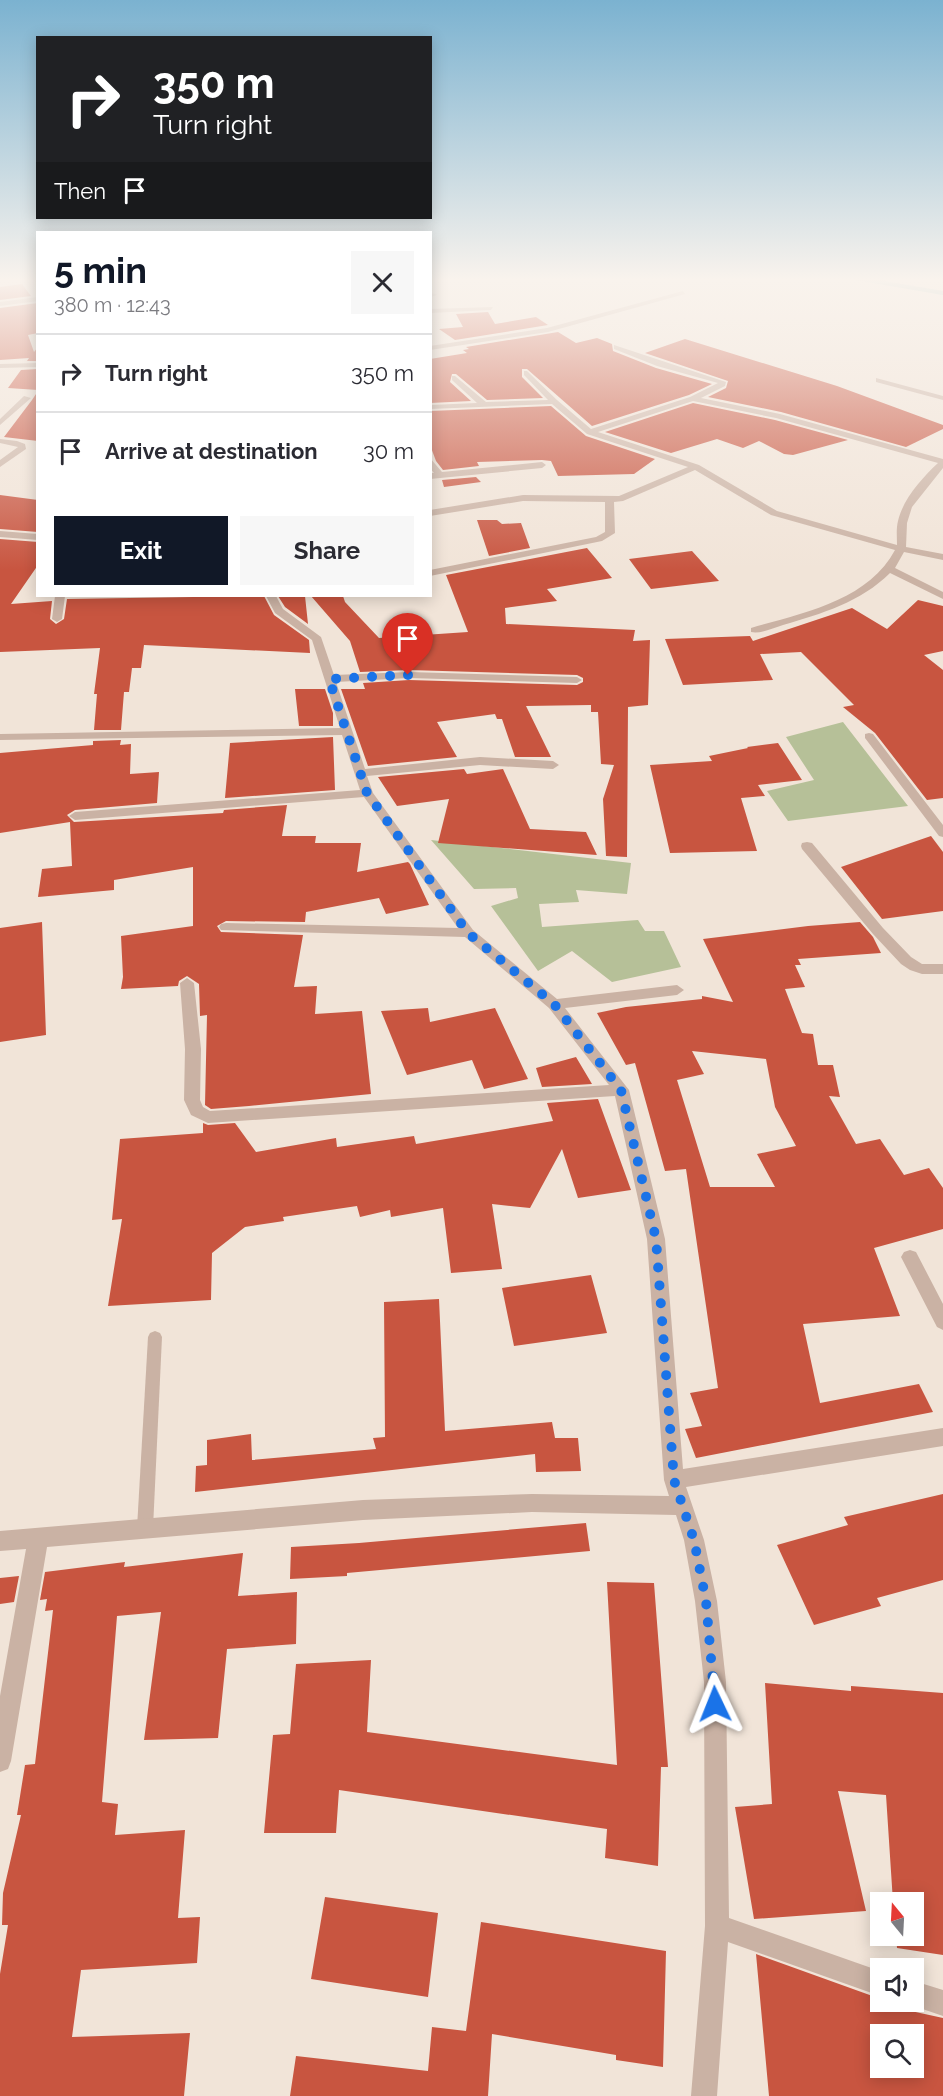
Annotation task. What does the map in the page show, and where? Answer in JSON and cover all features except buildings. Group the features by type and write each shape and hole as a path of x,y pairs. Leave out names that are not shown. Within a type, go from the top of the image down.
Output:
{"street":[{"path":"529,375 554,402 590,432 696,467 774,513 901,549 943,557"},
{"path":"590,432 693,399 722,384 722,382 697,375"},
{"path":"455,378 483,404"},
{"path":"879,381 943,398"},
{"path":"0,423 27,398"},
{"path":"693,399 777,416 943,463"},
{"path":"432,407 554,402"},
{"path":"0,441 17,443 22,446 22,449 0,464"},
{"path":"755,630 840,603 858,594 890,569 901,549 902,521 923,482 943,463"},
{"path":"435,476 542,465"},
{"path":"432,513 523,498 609,499 629,497 696,467"},
{"path":"432,573 599,539 610,533 609,499"},
{"path":"0,534 36,537"},
{"path":"890,569 943,596"},
{"path":"57,619 60,597"},
{"path":"272,597 279,611 317,639 367,793 468,933 554,1004 621,1090 656,1239 674,1480 694,1540 706,1601 715,1682 717,1926 704,2096"},
{"path":"329,679 408,675 577,680"},
{"path":"0,737 347,731"},
{"path":"869,736 943,833"},
{"path":"362,773 480,761 553,765"},
{"path":"75,816 367,793"},
{"path":"807,846 896,950 914,967 930,970 943,969"},
{"path":"226,927 468,933"},
{"path":"187,983 193,1049 192,1100 197,1111 208,1117 621,1090"},
{"path":"554,1004 677,990"},
{"path":"910,1257 943,1322"},
{"path":"674,1480 943,1437"},
{"path":"0,1541 363,1510 532,1503 681,1506"},
{"path":"0,1761 38,1538"},
{"path":"717,1926 870,1980"},
{"path":"924,1997 943,2003"}],"lane":[{"path":"145,1528 155,1337"}],"green space":[{"path":"843,722 908,806 788,821 767,791 814,780 786,737"},
{"path":"431,840 631,863 627,894 576,890 579,902 539,904 542,927 638,920 645,931 664,931 681,967 612,982 572,951 538,971 491,906 518,898 516,888 474,889"}],"route":[{"path":"408,675 329,679 367,793 468,933 554,1004 621,1090 656,1239 674,1480 694,1540 706,1601 715,1682 715,1704"}]}
